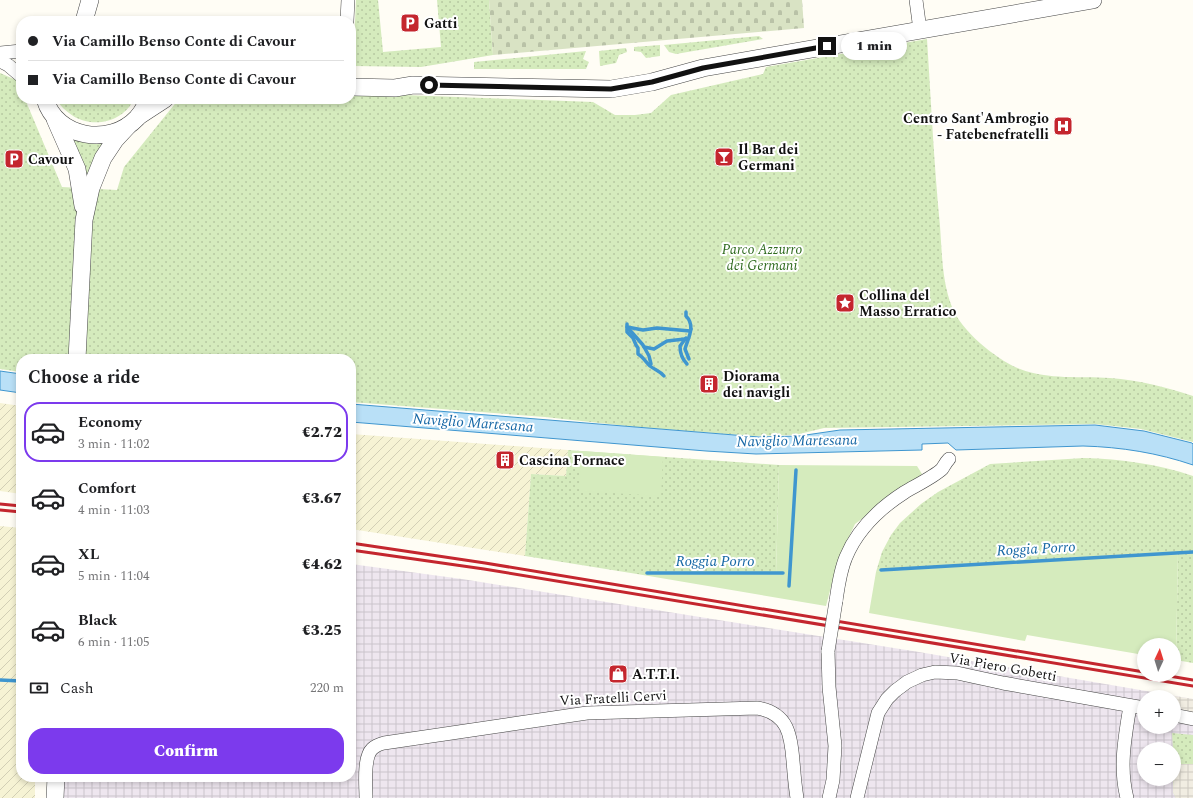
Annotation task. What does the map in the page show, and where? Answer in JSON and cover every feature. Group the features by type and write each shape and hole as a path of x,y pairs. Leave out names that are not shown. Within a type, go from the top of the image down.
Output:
{"street":[{"path":"85,16 90,0"},
{"path":"347,16 348,0"},
{"path":"916,0 920,30"},
{"path":"356,80 395,82 413,85 611,89 652,82 703,68 920,30 1039,5 1092,0"},
{"path":"0,53 16,51"},
{"path":"0,61 16,72"},
{"path":"356,87 394,88 413,85"},
{"path":"77,354 84,220 91,188 99,166 115,140 145,107 145,104"},
{"path":"47,105 67,128 85,134 105,135 133,121 158,104"},
{"path":"47,105 77,169 84,220"},
{"path":"829,798 833,780 835,746 829,687 828,651 841,572 846,557 856,537 871,518 901,495 941,470 949,459"},
{"name":"Via Piero Gobetti","path":"857,798 878,713 887,698 895,691 907,682 922,675 936,672 957,673 1003,683 1137,707"},
{"path":"1127,798 1124,786 1123,762 1130,706"},
{"name":"Via Fratelli Cervi","path":"366,798 366,766 369,753 372,748 384,743 587,713 757,708 772,712 781,720 788,730 791,739 796,798"},
{"path":"1181,716 1193,719"},
{"path":"54,798 56,782"}],"shaded area":[{"path":"0,403 16,405 16,493 0,491"},
{"name":"Cascina Fornace","path":"356,434 568,450 566,476 531,474 525,556 356,530"},
{"path":"0,526 16,528 16,782 35,782 35,798 0,798"},
{"path":"356,565 462,579 919,652 1141,690 1137,690 1137,734 1181,734 1181,697 1193,699 1193,798 58,798 59,782 356,782"},
{"path":"1181,697 1193,699 1193,713 1181,709"},
{"path":"1181,764 1193,764 1193,798 1176,798 1173,792 1173,786 1181,786"}],"green space":[{"path":"356,0 378,0 383,52 441,47 437,0 489,0 493,55 421,67 356,66"},
{"path":"489,0 802,0 804,28 493,55"},
{"path":"759,36 763,39 676,54 669,52 664,45"},
{"name":"Parco Azzurro dei Germani","path":"927,39 934,156 943,267 946,288 952,307 963,326 991,352 1020,369 1042,375 1131,380 1163,387 1193,396 1193,442 1141,429 1095,424 824,428 795,435 752,436 636,427 545,417 356,402 356,354 16,354 16,371 0,369 0,73 16,80 16,104 27,104 62,187 117,190 124,167 175,104 356,104 356,93 593,102 615,115 635,115 651,113 671,95 763,74 766,67"},
{"path":"660,45 660,56 646,58 641,52 634,51 634,47"},
{"path":"626,48 627,52 619,55 616,63 600,66 599,51"},
{"path":"586,51 583,59 589,62 586,69 474,69 474,62"},
{"path":"60,104 131,104 122,114 105,121 96,122 77,118"},
{"path":"70,137 109,139 87,185"},
{"path":"568,450 779,465 776,574 637,574 525,556 531,474 566,476"},
{"path":"582,451 663,457 661,496 579,491"},
{"path":"1084,458 1139,463 1166,468 1193,476 1193,663 1181,661 1181,638 1176,638 1178,552 876,572 882,552 891,535 900,523 921,504 938,492 990,464"},
{"path":"779,465 917,466 922,474 855,524 838,560 826,606 637,574 776,574"},
{"path":"1178,552 1176,638 1137,638 1137,654 1027,635 1025,641 869,613 876,572"},
{"path":"1172,734 1193,735 1193,798 1176,798 1173,792 1173,786 1181,786 1181,742 1173,742"}],"water":[{"path":"0,371 16,373 16,392 0,390"},
{"name":"Naviglio Martesana","path":"356,404 759,437 799,436 840,430 1095,425 1144,431 1192,443 1193,465 1139,451 1083,446 956,450 948,443 922,444 922,450 756,454 356,422"}],"waterway":[{"path":"686,312 691,328 685,349 689,359"},
{"path":"627,324 627,332 633,338 638,348 638,354 650,366 664,376"},
{"path":"627,327 643,330 657,328 690,331 691,329"},
{"path":"628,328 643,345 649,356 651,364"},
{"path":"686,338 680,346 680,349 687,364"},
{"path":"644,347 654,349 667,341 685,339"},
{"path":"789,586 796,470"},
{"name":"Roggia Porro","path":"881,570 1193,552"},
{"name":"Roggia Porro","path":"647,573 783,573"},
{"name":"Roggia Porro","path":"0,680 16,681"}],"railway":[{"path":"0,504 16,506"},
{"path":"0,510 16,512"},
{"path":"356,544 485,563 1137,671"},
{"path":"356,551 484,569 1193,686"},
{"path":"1181,678 1193,680"}],"place":[{"name":"Gatti","path":"410,23"},
{"name":"Centro Sant'Ambrogio - Fatebenefratelli","path":"1063,126"},
{"name":"Il Bar dei Germani","path":"724,157"},
{"name":"Cavour","path":"14,159"},
{"name":"Collina del Masso Erratico","path":"845,303"},
{"name":"Diorama dei navigli","path":"709,384"},
{"name":"Cascina Fornace","path":"505,460"},
{"name":"A.T.T.I.","path":"618,674"}],"route":[{"path":"429,85 611,89 652,82 703,68 827,46"}]}
